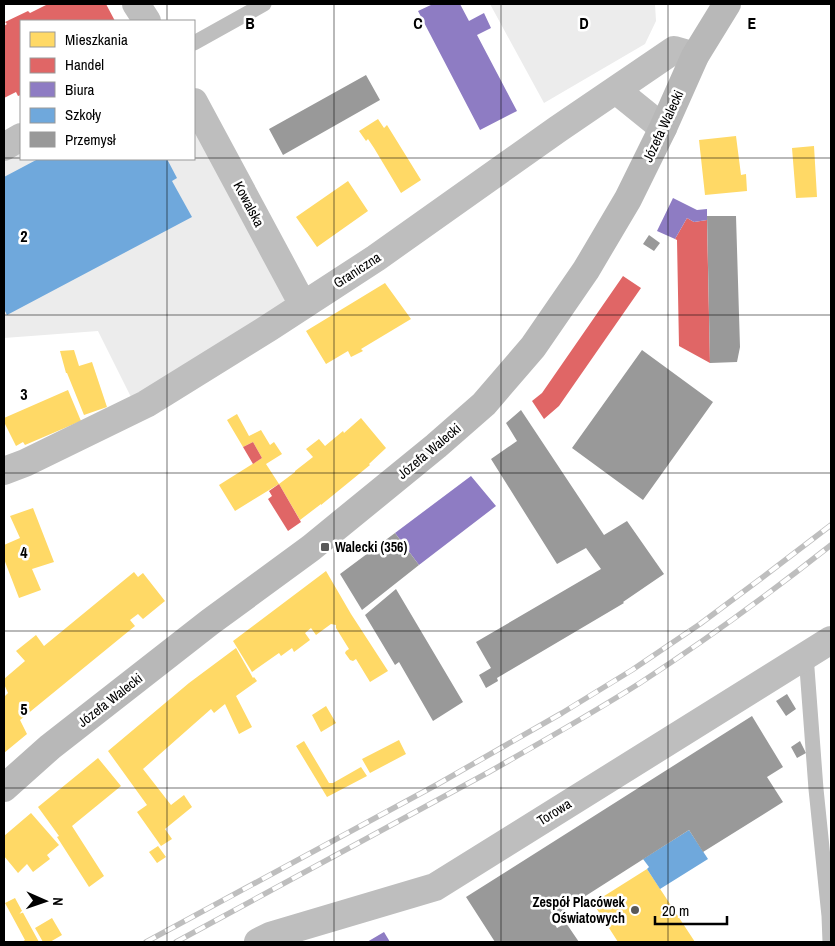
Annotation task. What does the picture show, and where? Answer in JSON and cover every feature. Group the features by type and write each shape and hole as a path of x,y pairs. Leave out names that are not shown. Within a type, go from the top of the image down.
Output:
{"main road":[{"name":"Józefa Walecki","path":"4,788 58,741 210,622 311,548 436,446 484,404 533,347 586,270 628,200 695,56 721,5"}],"street":[{"path":"136,4 146,20"},
{"name":"Graniczna","path":"4,470 25,462 146,404 376,258 558,129 674,50 695,56"},
{"path":"616,90 663,128"},
{"name":"Kowalska","path":"195,104 303,305"},
{"path":"4,147 20,139"},
{"name":"Torowa","path":"258,942 270,936 435,887 831,640"}],"lane":[{"path":"195,42 264,4"},
{"path":"806,655 816,789 830,916 830,942"}],"shaded area":[{"path":"490,4 655,4 656,21 645,44 544,103"},
{"path":"195,104 303,305 137,409 98,331 4,338 4,147 20,139 20,160 195,160"}],"building: Mieszkania":[{"path":"378,119 384,128 387,125 421,180 401,193 368,139 366,141 359,131"},
{"path":"736,136 741,175 746,174 747,191 705,195 699,140"},
{"path":"814,146 817,197 796,198 792,148"},
{"path":"348,181 368,211 317,247 296,217"},
{"path":"385,283 411,319 361,349 363,351 351,357 348,351 326,364 306,331"},
{"path":"74,350 79,366 92,362 107,407 84,415 66,373 60,351"},
{"path":"68,390 81,421 25,445 23,442 16,446 4,422 4,418"},
{"path":"237,414 249,436 261,430 270,445 274,442 282,454 266,464 279,484 235,511 219,485 262,458 253,442 243,447 227,420"},
{"path":"361,418 386,448 370,465 300,520 279,484 313,457 306,449 319,439 325,446"},
{"path":"33,508 54,562 32,569 41,590 19,598 4,559 4,545 20,538 10,516"},
{"path":"326,571 388,671 370,682 356,659 350,660 345,653 349,649 336,625 331,624 316,635 311,628 305,633 310,640 294,652 292,648 281,656 279,653 252,672 233,641"},
{"path":"134,572 138,577 143,573 165,601 143,619 138,614 130,620 135,626 20,720 27,734 4,753 4,697 8,693 4,679 25,661 16,651 36,635 44,646"},
{"path":"236,648 253,678 257,681 236,696 252,727 239,734 225,704 214,713 211,709 143,769 171,805 184,795 192,807 165,829 172,839 161,846 137,812 147,805 108,751 189,683"},
{"path":"326,706 336,723 321,732 312,715"},
{"path":"399,740 406,754 370,773 362,759"},
{"path":"304,741 329,783 333,783 361,767 367,776 327,797 296,746"},
{"path":"98,758 121,786 72,826 104,876 89,887 57,837 59,836 38,807"},
{"path":"31,813 59,845 47,855 50,859 33,872 27,864 18,873 4,856 4,836"},
{"path":"158,846 166,857 157,863 149,852"},
{"name":"Zespół Placówek Oświatowych","path":"647,869 695,942 618,942 593,903"},
{"path":"15,898 39,942 22,942 25,940 5,903"},
{"path":"52,918 62,935 50,942 43,942 35,928"}],"building: Handel":[{"path":"48,4 106,4 114,20 20,20 20,95 18,96 16,92 4,98 4,26 7,24 5,22 28,11 30,13"},
{"path":"687,218 694,222 707,220 710,363 679,346 677,240 675,239"},
{"path":"623,276 641,288 559,406 544,419 532,401 542,393"},
{"path":"253,442 262,458 253,464 243,447"},
{"path":"279,484 301,522 288,531 268,499 272,496 269,491"}],"building: Biura":[{"path":"433,4 460,4 469,21 484,13 491,28 477,35 517,111 480,130 418,11"},
{"path":"673,198 697,210 707,209 707,220 694,222 687,218 675,239 657,231"},
{"path":"471,476 496,506 419,565 395,533"},
{"path":"384,932 390,942 367,942"}],"building: Szkoły":[{"path":"36,160 168,160 177,178 172,181 192,217 7,315 4,309 4,177"},
{"path":"689,830 708,859 660,889 643,859"}],"building: Przemysł":[{"path":"366,75 380,100 283,155 269,129"},
{"path":"707,216 736,216 740,347 737,362 710,363"},
{"path":"649,235 660,243 654,251 643,244"},
{"path":"642,350 713,402 643,500 572,448"},
{"path":"521,410 604,535 627,521 664,574 624,603 497,678 498,681 486,688 479,675 491,668 476,642 601,569 586,548 557,564 491,459 517,441 506,423"},
{"path":"395,533 419,565 362,610 340,574"},
{"path":"396,589 463,702 433,721 399,662 395,665 365,615"},
{"path":"787,694 796,709 786,716 776,701"},
{"path":"752,716 783,767 767,777 783,802 703,852 689,830 551,918 557,928 566,923 579,942 495,942 466,897"},
{"path":"800,741 806,753 797,758 791,747"}],"railway":[{"path":"146,942 438,784 562,713 632,670 700,624 831,525"},
{"path":"176,942 489,772 603,706 713,633 831,545"}],"place":[{"name":"Walecki (356)","path":"325,547"},
{"name":"Zespół Placówek Oświatowych","path":"635,910"}]}
